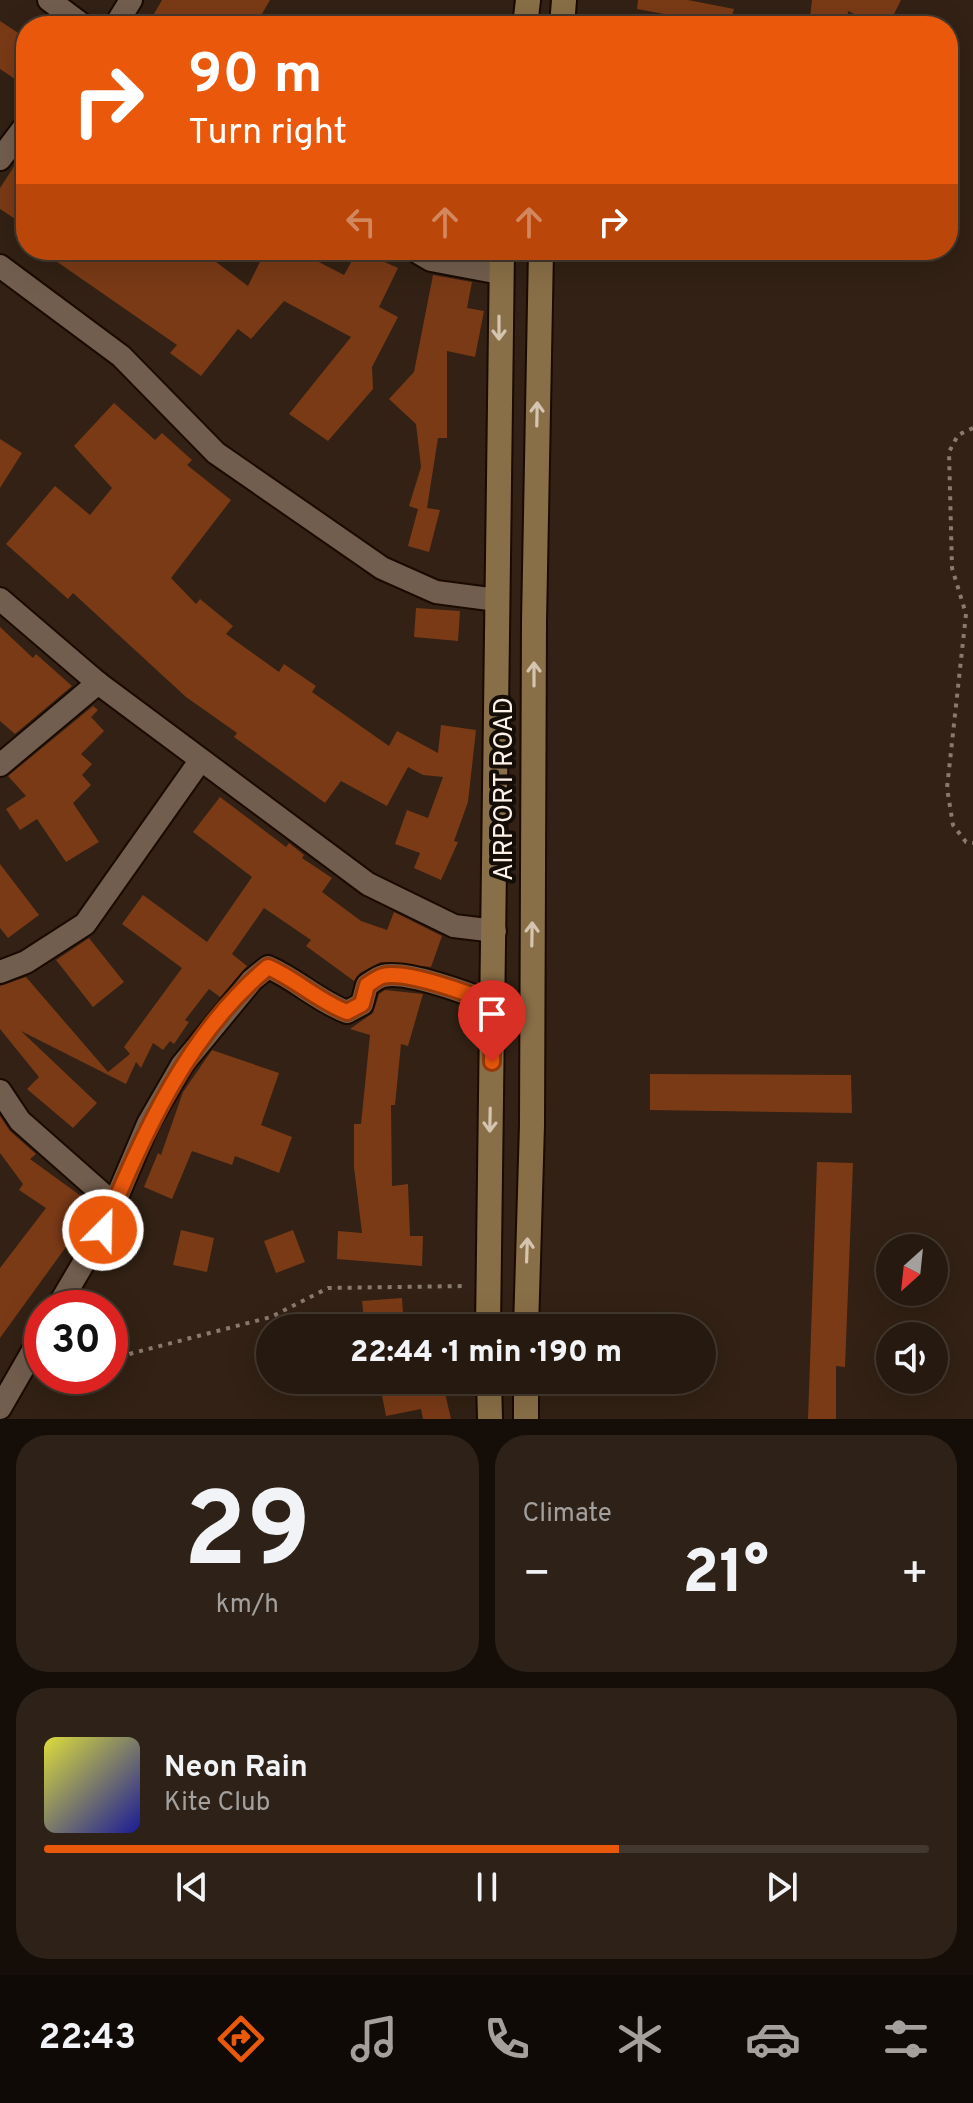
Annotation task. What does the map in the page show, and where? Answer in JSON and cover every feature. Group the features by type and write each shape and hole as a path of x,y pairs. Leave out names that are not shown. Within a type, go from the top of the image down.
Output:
{"main road":[{"name":"AIRPORT ROAD","path":"526,1314 532,1125 534,622 541,260"},
{"name":"AIRPORT ROAD","path":"487,1314 484,1274 495,931 501,262"},
{"path":"489,1394 490,1419"},
{"path":"526,1394 526,1419"}],"street":[{"path":"49,0 71,16"},
{"path":"0,159 16,138"},
{"path":"431,260 501,262"},
{"path":"0,266 121,356 216,453 382,568 436,592 497,600"},
{"path":"0,599 98,683 368,884 454,926 495,931"},
{"path":"0,765 98,683"},
{"path":"0,972 26,962 85,924 200,761"},
{"path":"67,1290 114,1204 148,1124 182,1065 252,980 268,967 287,975 328,1005 347,1012 362,1004 367,985 381,976 396,975 462,990 493,1004"},
{"path":"0,1091 20,1121 114,1204"},
{"path":"482,1314 484,1274"},
{"path":"0,1408 24,1366"},
{"path":"482,1394 483,1419"}],"path":[{"path":"973,428 958,435 949,452 952,568 966,614 947,788 953,825 966,842 973,843"},
{"path":"966,614 973,614"},
{"path":"128,1354 271,1317 328,1288 484,1274"}],"building":[{"path":"162,0 270,0 261,16 153,16"},
{"path":"638,0 688,0 734,9 732,16 675,16 637,9"},
{"path":"812,0 901,0 893,16 859,16 848,11 848,16 810,16"},
{"path":"0,21 16,31 16,77 0,69"},
{"path":"16,163 16,219 0,209 0,188"},
{"path":"54,260 217,260 248,286 261,260 315,260 344,275 352,260 380,260 398,268 379,307 398,317 372,367 373,389 328,441 289,414 351,337 284,301 251,339 238,329 201,376 170,353 177,345"},
{"path":"433,275 472,282 467,308 484,311 475,357 447,351 447,438 438,438 427,508 440,510 429,552 408,546 418,509 409,506 421,467 416,424 389,399 414,372"},
{"path":"114,403 155,440 162,433 192,460 187,465 231,500 171,578 196,604 200,599 233,626 226,634 279,672 284,664 316,686 312,692 389,746 397,731 438,753 441,725 476,730 468,802 454,841 458,842 441,880 414,868 420,853 395,844 407,810 428,818 443,777 423,775 408,767 387,806 341,781 325,803 234,737 237,733 186,697 73,593 68,599 6,544 55,486 90,515 112,488 74,446"},
{"path":"0,439 22,453 0,488"},
{"path":"416,608 460,611 458,641 414,637"},
{"path":"0,627 33,658 36,654 72,686 15,734 0,721"},
{"path":"93,706 98,710 91,717 104,731 81,754 92,764 82,775 91,785 73,803 99,842 66,862 37,819 20,830 6,809 26,796 8,776"},
{"path":"220,797 286,847 289,843 304,855 302,858 332,878 322,892 361,921 387,930 394,912 442,936 431,967 381,962 360,973 354,981 306,946 311,940 264,908 232,954 247,966 220,997 209,989 185,1020 189,1022 174,1044 170,1041 163,1050 153,1043 141,1068 136,1062 126,1084 21,1031 97,1103 73,1128 27,1089 39,1077 0,1029 0,986 26,977 108,1072 130,1054 124,1047 182,968 122,924 143,895 207,942 252,877 193,832"},
{"path":"0,864 39,915 8,938 0,928"},
{"path":"89,938 124,982 93,1007 56,960"},
{"path":"385,990 423,994 408,1046 401,1044 395,1105 391,1105 392,1186 408,1184 410,1236 423,1236 422,1266 337,1259 338,1231 362,1233 354,1167 354,1124 361,1124 370,1035 350,1029 373,1013 379,994"},
{"path":"212,1050 279,1073 261,1125 292,1137 279,1173 235,1156 232,1165 192,1151 172,1199 144,1187 158,1153 161,1155 183,1092"},
{"path":"650,1074 851,1075 852,1113 650,1110"},
{"path":"0,1116 10,1131 36,1154 30,1159 92,1204 69,1238 71,1240 35,1290 24,1290 24,1305 0,1338 0,1268 46,1208 19,1190 23,1184 0,1153"},
{"path":"817,1162 853,1163 845,1367 836,1366 836,1419 808,1419"},
{"path":"181,1230 214,1238 207,1272 173,1265"},
{"path":"293,1230 305,1262 276,1273 264,1241"},
{"path":"402,1298 403,1314 363,1314 362,1301"},
{"path":"382,1394 445,1394 451,1419 423,1419 421,1409 386,1416"}],"route":[{"path":"103,1230 148,1124 182,1065 252,980 268,967 287,975 328,1005 347,1012 362,1004 367,985 381,976 396,975 462,990 493,1004 492,1062"}]}
